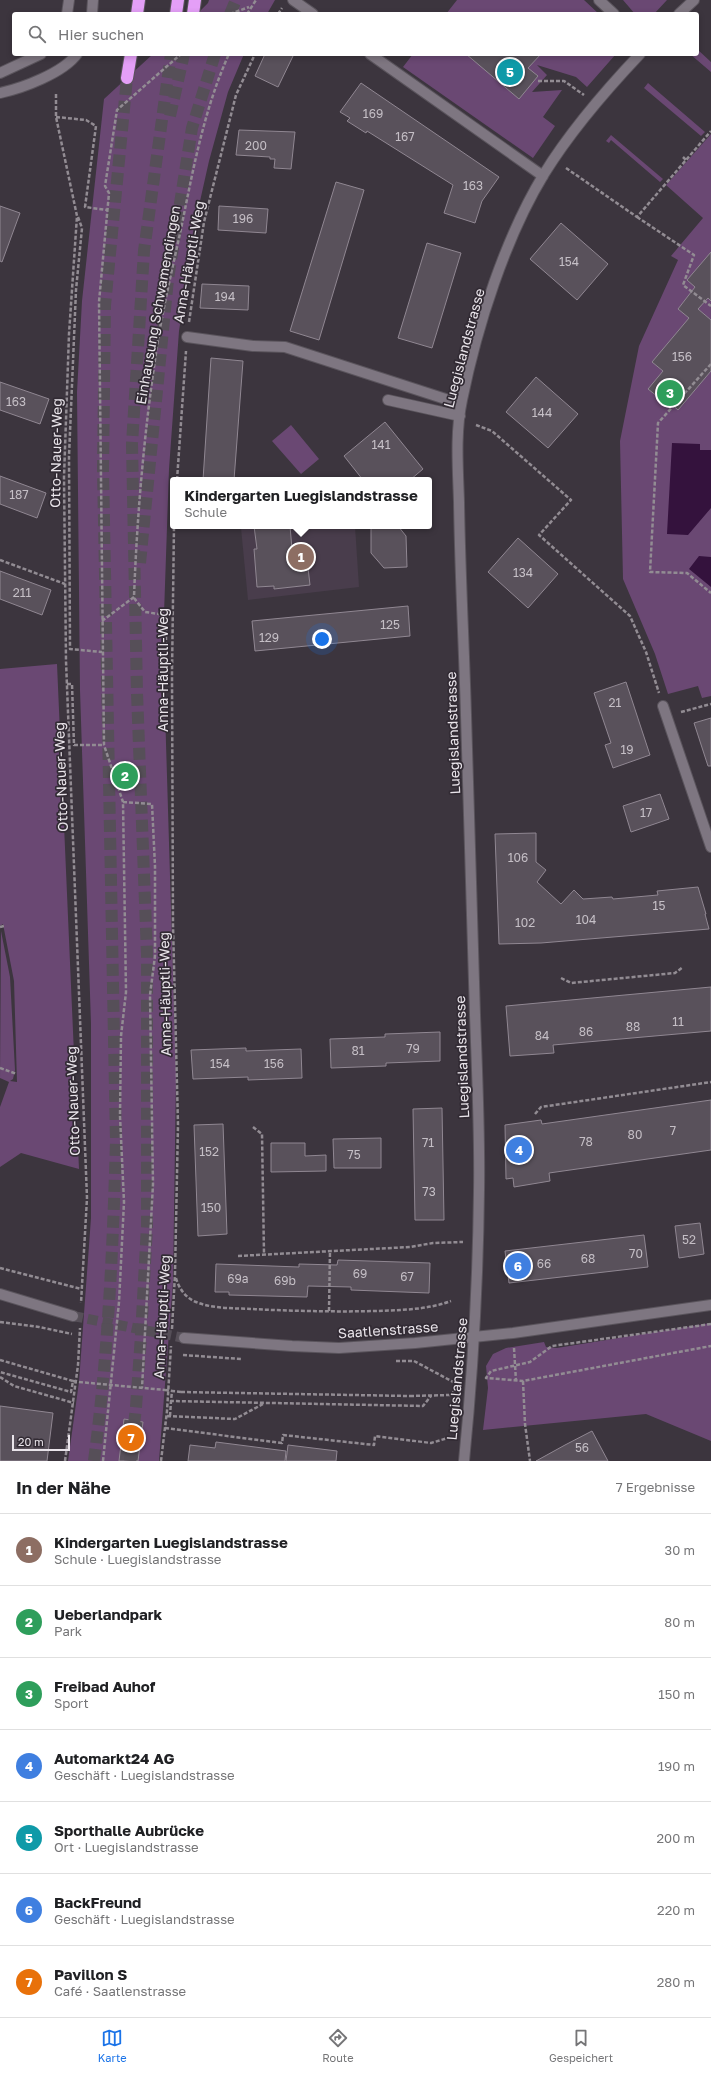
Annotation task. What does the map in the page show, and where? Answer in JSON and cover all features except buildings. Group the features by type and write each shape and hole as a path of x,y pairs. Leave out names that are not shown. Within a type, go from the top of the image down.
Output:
{"highway":[{"path":"137,12 139,0"},
{"path":"176,12 178,0"},
{"path":"193,12 195,0"},
{"path":"127,78 131,56"}],"street":[{"path":"66,12 69,0"},
{"path":"92,12 93,0"},
{"path":"293,0 310,12"},
{"path":"599,0 612,12"},
{"path":"681,12 694,0"},
{"path":"0,72 36,56"},
{"path":"0,93 17,89 61,69 75,56"},
{"path":"373,56 543,176"},
{"name":"Luegislandstrasse","path":"464,1461 475,1337 480,1186 465,685 459,561 458,447 461,404 477,340 493,288 516,227 543,176 595,105 638,56"},
{"path":"187,337 253,346 285,348 461,404"},
{"path":"388,400 460,416"},
{"path":"665,711 711,847"},
{"path":"0,1294 76,1314"},
{"name":"Saatlenstrasse","path":"184,1338 339,1348 475,1337 711,1305"}],"path":[{"path":"247,12 249,7 256,0"},
{"path":"235,12 249,7"},
{"path":"102,1461 119,1302 124,1202 120,1116 121,1036 126,992 123,802 104,745 99,302 109,193 105,186 117,110 179,56"},
{"name":"Einhausung Schwamendingen","path":"134,598 136,537 143,454 156,352 195,161 216,83 228,56"},
{"name":"Anna-Häuptli-Weg","path":"178,477 187,337 204,222 236,95 254,56"},
{"path":"538,81 564,81 595,105"},
{"name":"Otto-Nauer-Weg","path":"56,94 56,117 77,216 66,385 64,477 67,684 87,1198 82,1289 76,1314"},
{"path":"56,117 86,120 96,126 85,207 107,210"},
{"path":"637,217 711,131"},
{"path":"683,157 686,160"},
{"path":"565,167 694,256 683,285 711,306"},
{"path":"77,216 82,228 76,290 69,448 70,648 102,652"},
{"path":"711,364 658,423 650,572 688,573 711,593"},
{"path":"476,425 492,431 571,500 539,535 630,616 646,652 665,711 711,704"},
{"name":"Anna-Häuptli-Weg","path":"172,1335 175,1274 178,1125 173,925 172,673 174,529"},
{"path":"0,560 65,584"},
{"path":"102,621 134,598 145,612 166,615 166,673 172,673"},
{"path":"67,684 72,684 74,745 104,745"},
{"path":"123,802 152,804 156,866 155,956 150,995 153,1184 142,1388"},
{"path":"0,927 4,926"},
{"path":"561,978 571,983 675,973 683,967"},
{"path":"0,1068 17,1074"},
{"path":"535,1114 540,1107 711,1082"},
{"path":"253,1127 262,1134 264,1254"},
{"path":"238,1256 410,1247 433,1242 467,1242"},
{"path":"329,1311 330,1251"},
{"path":"0,1268 82,1289"},
{"path":"175,1274 178,1284 183,1292 190,1299 205,1305 287,1311 403,1310 442,1305 451,1301"},
{"path":"0,1322 39,1327 72,1334"},
{"path":"711,1324 552,1346 530,1362 491,1371 486,1378 523,1381 711,1346"},
{"path":"65,1461 74,1403 80,1326"},
{"name":"Anna-Häuptli-Weg","path":"161,1461 168,1416 171,1342"},
{"path":"514,1348 516,1381"},
{"path":"0,1360 73,1381 172,1391 431,1396 451,1395 459,1386 414,1361"},
{"path":"0,1372 71,1392 73,1381"},
{"path":"0,1377 14,1386 74,1403"},
{"path":"523,1381 525,1424 530,1461"},
{"path":"172,1391 168,1416 235,1419 264,1404"},
{"path":"171,1402 422,1406 431,1396"},
{"path":"165,1428 282,1443 283,1435 374,1445 375,1436 431,1443 454,1436"}],"shaded area":[{"path":"209,0 275,0 268,12 199,12"},
{"path":"457,0 584,0 597,12 448,12"},
{"path":"623,0 667,0 656,12 633,12"},
{"path":"699,51 711,62 711,72 692,56 699,56"},
{"path":"151,56 243,56 228,92 209,161 196,219 179,331 169,469 163,643 176,1076 173,1282 159,1461 68,1461 79,1382 91,1218 91,1024 80,690 77,392 82,301 104,99"},
{"path":"411,56 614,56 587,87 576,77 537,65 547,75 532,92 562,90 543,117 555,126 533,158 403,67"},
{"path":"648,83 705,132 701,136 644,88"},
{"path":"711,134 711,696 702,698 698,686 668,694 655,654 623,579 620,441 639,346 678,260 671,256 703,218 666,185"},
{"path":"611,135 663,179 660,182 611,140 609,143 606,141"},
{"path":"291,425 319,459 301,474 272,441"},
{"path":"672,443 700,444 700,450 711,450 711,508 688,535 667,534"},
{"path":"241,529 355,529 359,587 248,600"},
{"path":"699,556 711,557 711,587 689,569"},
{"path":"57,664 79,1169 21,1153 0,1167 0,1107 9,1082 0,1078 1,931 10,977 15,1070 13,1079 10,1081 17,1082 14,981 3,924 0,926 0,669"},
{"path":"711,1323 711,1441 646,1414 483,1430 488,1388 486,1366 493,1354 506,1348 544,1342 546,1347 557,1348"}],"tunnel":[{"path":"231,12 236,0"},
{"path":"130,1461 136,1407 147,1226 147,954 137,693 132,444 144,251 171,56"},
{"path":"170,116 184,56"},
{"path":"140,563 168,279 192,128 214,56"},
{"path":"94,1461 103,1381 109,1301 116,1141 103,470 105,305 127,78"},
{"path":"73,1316 184,1338"}],"place":[{"name":"Sporthalle Aubrücke","path":"510,72"},
{"name":"Freibad Auhof","path":"670,393"},
{"name":"Kindergarten Luegislandstrasse","path":"301,557"},
{"name":"Ueberlandpark","path":"125,776"},
{"name":"Automarkt24 AG","path":"519,1150"},
{"name":"BackFreund","path":"518,1266"},
{"name":"Pavillon S","path":"131,1438"}]}
